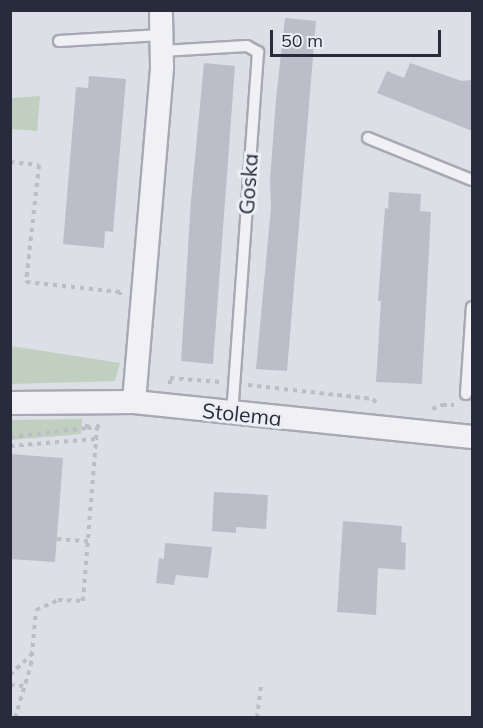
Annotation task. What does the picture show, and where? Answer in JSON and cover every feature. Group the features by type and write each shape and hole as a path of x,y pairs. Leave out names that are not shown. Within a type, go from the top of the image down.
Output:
{"street":[{"path":"134,402 161,28"},
{"name":"Stolema","path":"10,403 134,402 232,414 472,437"}],"lane":[{"path":"60,41 161,28"},
{"name":"Goska","path":"161,28 247,46 258,52 232,414"},
{"path":"368,138 472,180"},
{"path":"466,394 472,308"}],"path":[{"path":"10,162 39,165 26,282 120,292 119,303"},
{"path":"170,378 372,399 378,405 388,407"},
{"path":"428,411 442,405 461,406"},
{"path":"10,437 87,427 97,428 83,601 58,600 36,610 32,653 15,717"},
{"path":"10,446 97,439"},
{"path":"57,539 88,541"},
{"path":"10,675 32,653"},
{"path":"10,685 25,686"},
{"path":"257,717 261,686"}],"green space":[{"path":"40,96 37,131 11,129 11,98"},
{"path":"11,346 120,363 115,381 11,384"},
{"path":"82,419 81,434 11,440 11,420"}],"building":[{"path":"285,18 316,21 287,371 256,369 271,207 270,180 276,99"},
{"path":"204,63 235,66 213,364 181,361 191,200"},
{"path":"410,63 462,81 472,80 472,131 377,93 387,71 404,78"},
{"path":"89,76 126,79 113,232 105,231 104,248 63,244 76,87 88,88"},
{"path":"389,192 421,194 420,211 431,212 422,384 376,382 381,301 378,301 385,208 388,209"},
{"path":"10,454 63,458 55,562 10,559"},
{"path":"214,492 268,495 266,529 236,527 236,533 212,531"},
{"path":"343,521 402,526 401,542 406,543 405,570 378,568 376,615 337,612"},
{"path":"165,543 212,547 208,578 176,575 174,585 156,583 159,558 164,559"}]}
